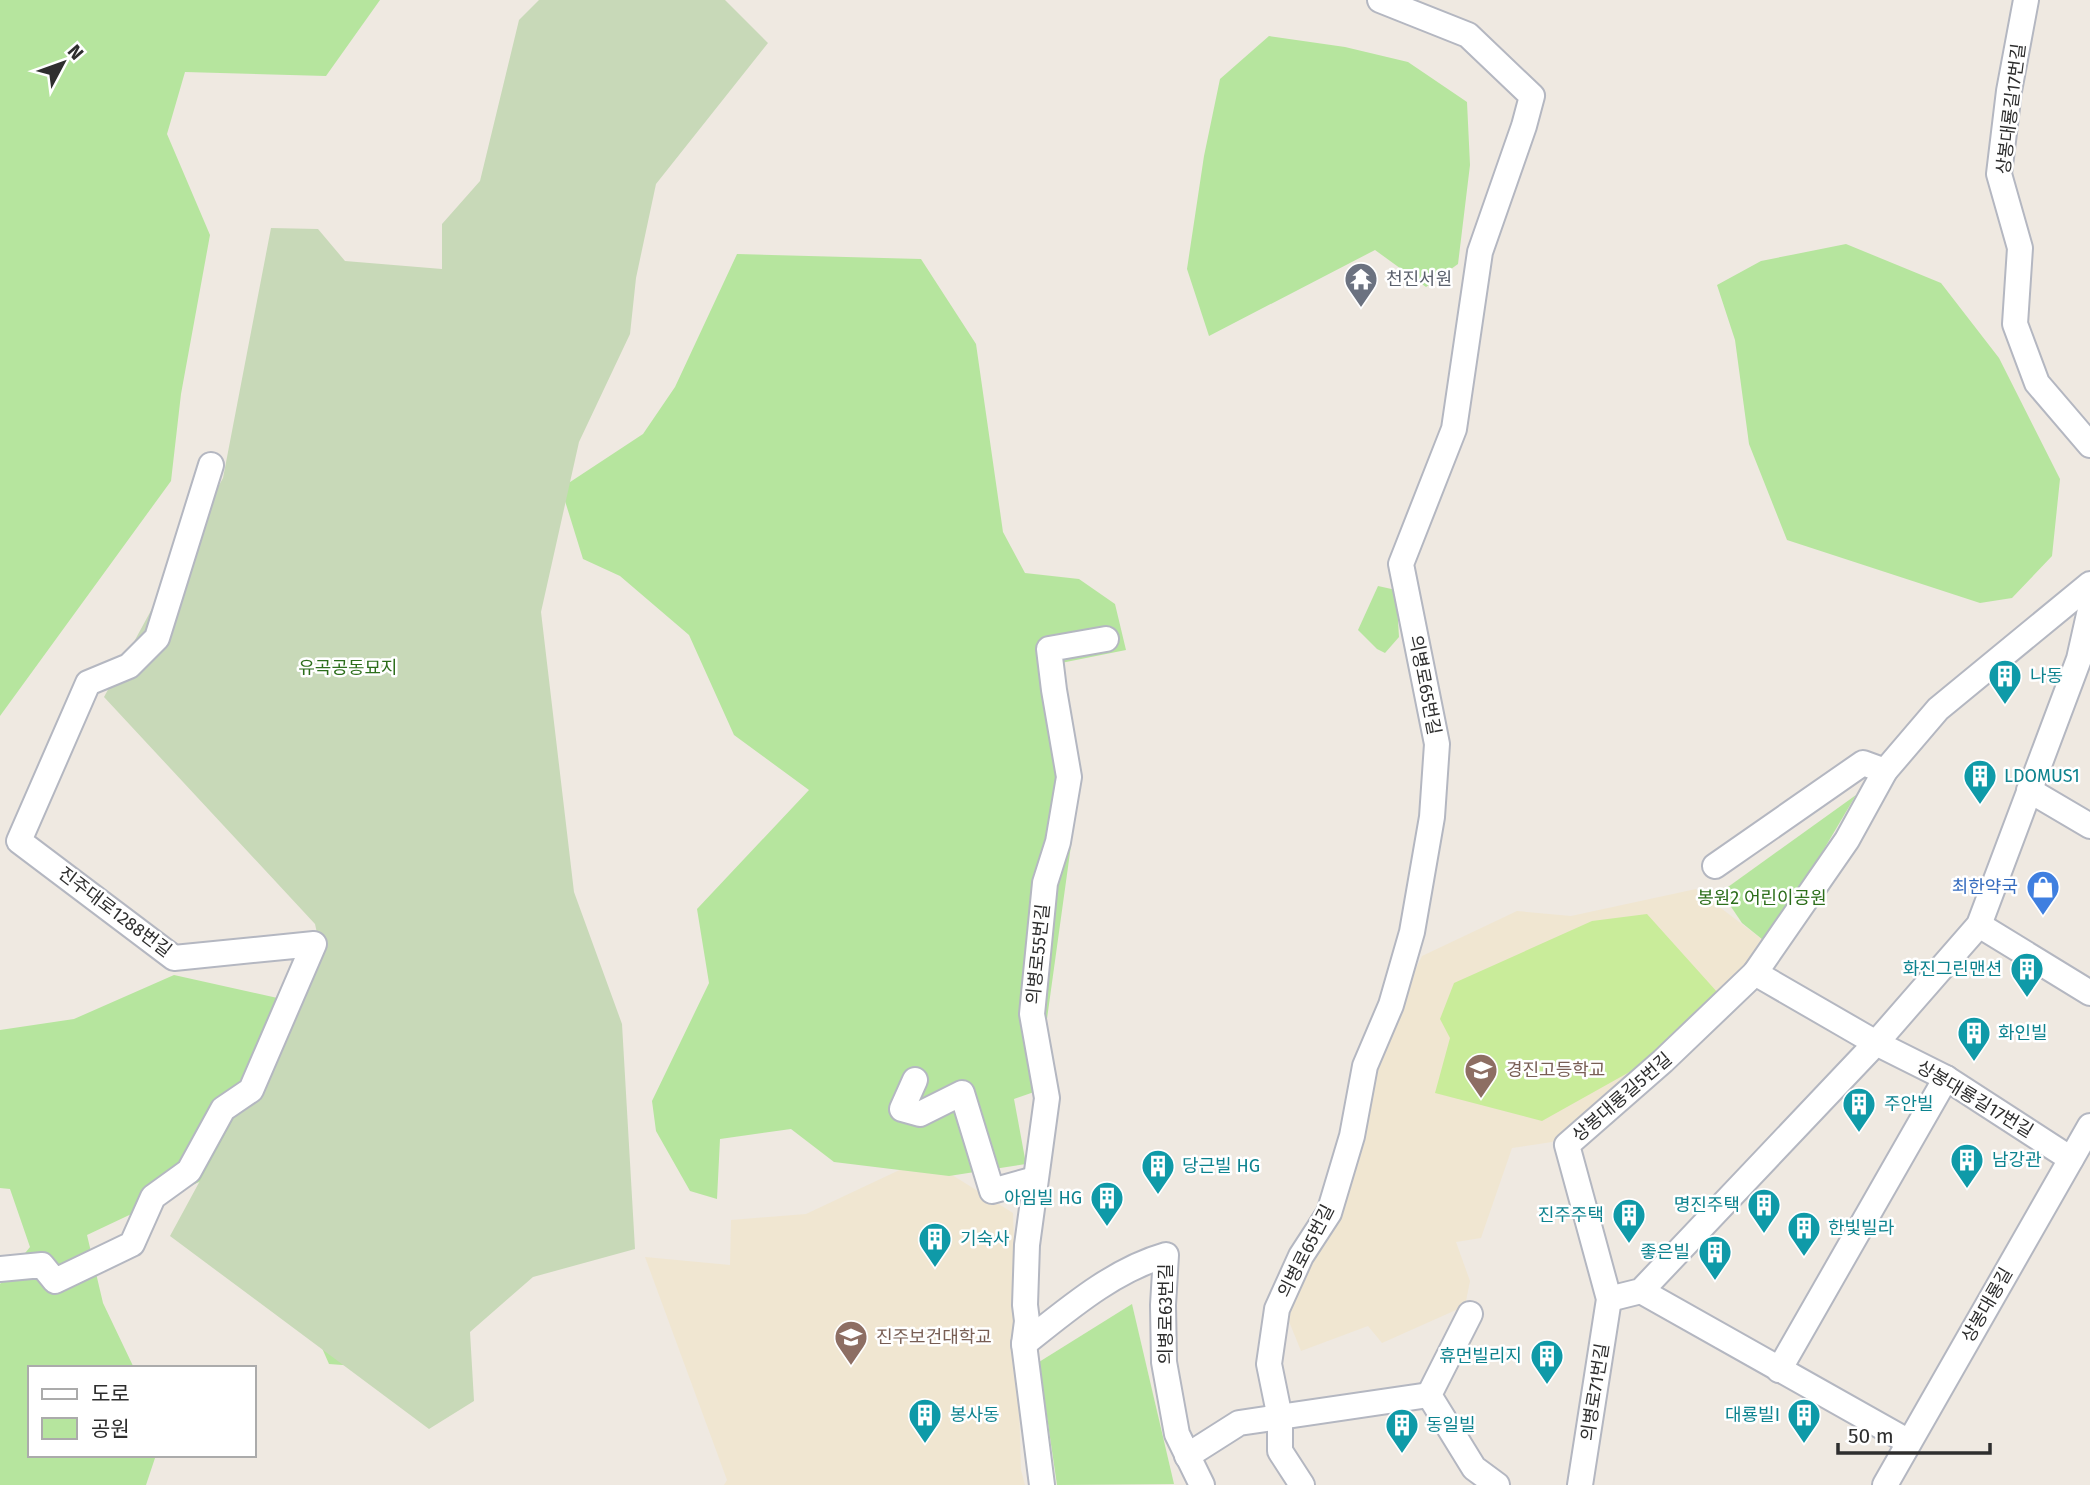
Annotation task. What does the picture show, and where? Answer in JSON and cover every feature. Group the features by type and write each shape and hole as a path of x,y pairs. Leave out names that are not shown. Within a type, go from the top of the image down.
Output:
{"street":[{"name":"의병로65번길","path":"1302,1485 1280,1451 1280,1418 1269,1364 1277,1309 1301,1256 1329,1213 1352,1136 1365,1066 1391,1005 1412,932 1432,817 1437,744 1401,565 1454,429 1480,253 1532,96 1468,35 1380,0"},
{"name":"상봉대룡길17번길","path":"2026,0 2009,91 1999,174 2021,248 2015,324 2036,383 2090,445"},
{"name":"진주대로1288번길","path":"0,1269 42,1265 55,1281 132,1244 152,1197 189,1171 223,1109 251,1090 314,944 174,958 19,841 88,683 129,666 157,638 211,465"},
{"path":"1755,973 1847,840 1885,771 1938,709 2090,584"},
{"path":"1609,1299 1641,1291 1876,1043 1979,925 2029,790 2085,662 2090,610"},
{"name":"의병로55번길","path":"1042,1485 1024,1344 1027,1321 1024,1305 1027,1245 1047,1098 1032,1014 1045,883 1058,842 1069,777 1049,649 1106,639"},
{"path":"1715,866 1863,763 1885,771"},
{"path":"2029,790 2090,826"},
{"path":"1979,925 2090,993"},
{"name":"상봉대룡길17번길","path":"1755,973 1876,1043 1946,1078 2071,1159"},
{"name":"상봉대룡길5번길","path":"1609,1299 1567,1145 1663,1062 1755,973"},
{"path":"1779,1370 1946,1078"},
{"path":"915,1080 902,1110 920,1114 962,1093 992,1191 1035,1180"},
{"name":"상봉대룡길","path":"1885,1485 2090,1126"},
{"name":"의병로63번길","path":"1024,1344 1085,1295 1151,1259 1166,1255 1164,1362 1177,1434 1202,1485"},
{"path":"1641,1291 1909,1442"},
{"name":"의병로71번길","path":"1580,1485 1609,1299"},
{"path":"1429,1395 1470,1314"},
{"path":"1187,1456 1239,1423 1429,1395"},
{"path":"1429,1395 1474,1468 1497,1485"}],"shaded area":[{"name":"경진고등학교","path":"1696,889 1768,944 1665,1050 1552,1142 1512,1148 1481,1238 1456,1242 1470,1281 1465,1306 1382,1343 1368,1326 1301,1351 1288,1319 1372,1059 1422,956 1517,911 1571,916"},
{"name":"진주보건대학교","path":"925,1158 1013,1213 1021,1470 1025,1485 724,1485 727,1480 645,1257 730,1265 731,1220 806,1214"}],"green space":[{"path":"0,0 380,0 326,76 185,72 167,134 210,235 181,394 171,481 0,716"},
{"name":"유곡공동묘지","path":"539,0 725,0 768,43 656,184 636,278 630,334 579,442 541,612 574,892 622,1024 635,1249 533,1277 470,1332 474,1401 429,1429 170,1236 322,956 315,924 104,697 223,478 271,228 318,229 345,261 442,269 442,224 480,181 519,20"},
{"path":"1269,36 1345,47 1408,62 1467,102 1470,165 1458,264 1426,287 1375,250 1209,336 1187,269 1204,156 1220,79"},
{"path":"1846,244 1941,283 1999,358 2060,479 2052,556 2012,598 1980,603 1787,540 1749,444 1735,340 1717,285 1761,261"},
{"path":"737,254 921,259 976,344 1003,532 1025,573 1079,579 1115,604 1126,650 1056,664 1066,784 1073,831 1037,1091 1014,1099 1026,1164 949,1176 834,1162 791,1129 720,1139 717,1199 690,1191 656,1131 652,1101 709,983 697,909 809,790 734,735 689,635 620,576 583,559 561,488 643,434 675,387"},
{"path":"1378,586 1396,590 1399,637 1385,653 1377,649 1358,630"},
{"name":"봉원2 어린이공원","path":"1856,795 1768,944 1742,923 1721,892"},
{"path":"1647,914 1718,993 1642,1065 1542,1121 1435,1093 1450,1038 1440,1019 1454,983 1592,921"},
{"path":"174,975 358,1016 423,1371 329,1364 297,1291 216,1174 87,1235 103,1303 133,1366 28,1366 28,1457 155,1457 146,1485 0,1485 0,1284 30,1247 10,1189 0,1188 0,1030 74,1019"},
{"path":"1132,1304 1174,1484 1057,1485 1039,1362"}],"place":[{"name":"천진서원","path":"1361,309"},
{"name":"나동","path":"2005,706"},
{"name":"LDOMUS1","path":"1980,806"},
{"name":"최한약국","path":"2043,917"},
{"name":"화진그린맨션","path":"2027,999"},
{"name":"화인빌","path":"1974,1063"},
{"name":"경진고등학교","path":"1481,1100"},
{"name":"주안빌","path":"1859,1134"},
{"name":"남강관","path":"1967,1190"},
{"name":"당근빌 HG","path":"1158,1196"},
{"name":"아임빌 HG","path":"1107,1228"},
{"name":"명진주택","path":"1764,1235"},
{"name":"진주주택","path":"1629,1245"},
{"name":"한빛빌라","path":"1804,1258"},
{"name":"기숙사","path":"935,1269"},
{"name":"좋은빌","path":"1715,1282"},
{"name":"진주보건대학교","path":"851,1367"},
{"name":"휴먼빌리지","path":"1547,1386"},
{"name":"봉사동","path":"925,1445"},
{"name":"대룡빌I","path":"1804,1445"},
{"name":"동일빌","path":"1402,1455"}]}
